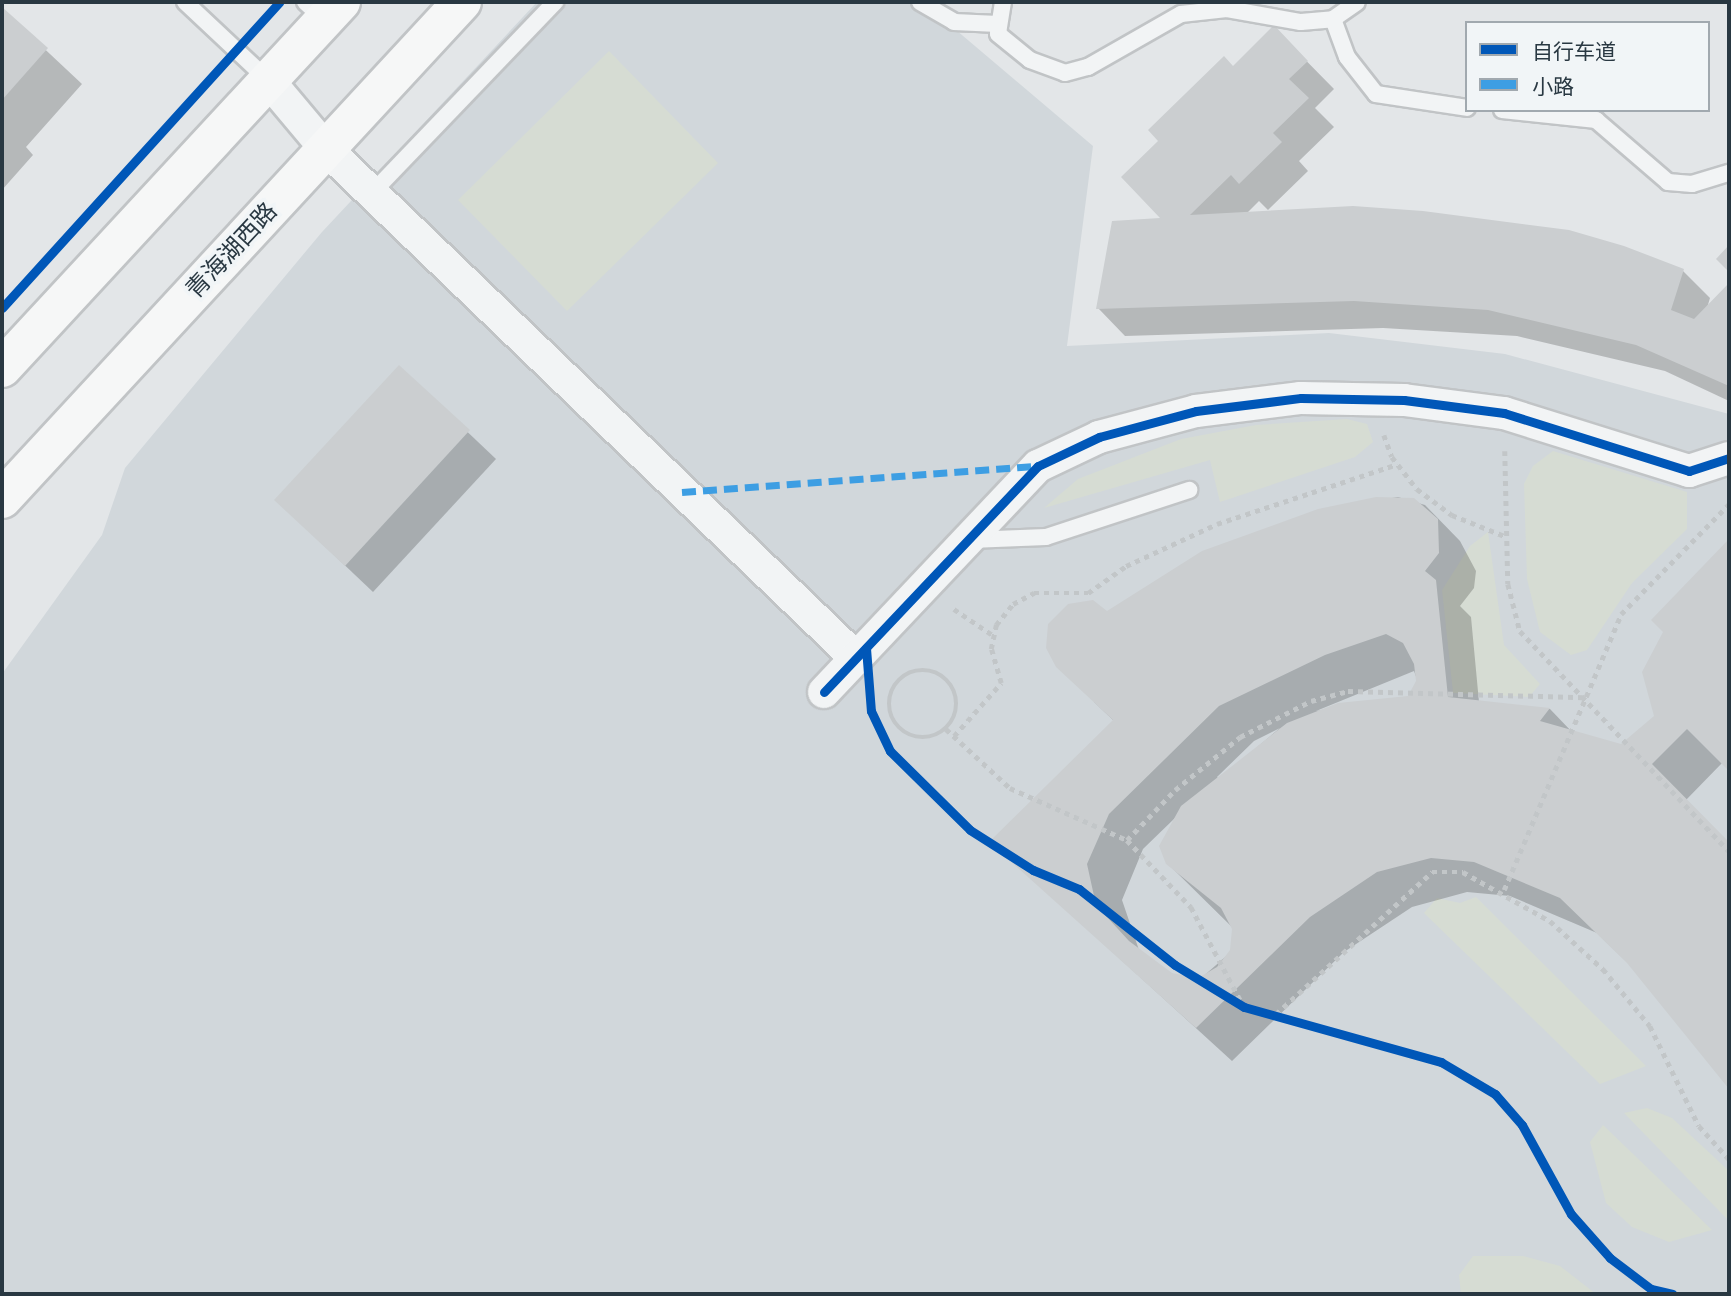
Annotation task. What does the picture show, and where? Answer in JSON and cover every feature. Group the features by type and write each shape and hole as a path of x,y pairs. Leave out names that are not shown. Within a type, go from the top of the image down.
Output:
{"main road":[{"name":"青海湖西路","path":"2,499 462,2"},
{"path":"2,368 268,80 324,8"}],"street":[{"path":"268,80 327,149 856,657"},
{"path":"824,692 1038,466 1098,437 1196,411 1301,398 1376,399 1504,414 1689,471 1729,458"}],"lane":[{"path":"184,2 268,80"},
{"path":"372,193 555,2"},
{"path":"920,2 954,22 998,24"},
{"path":"1003,2 998,24 1011,48 1065,73 1088,68 1155,26 1202,10 1333,19 1357,2"},
{"path":"1333,19 1347,57 1376,94 1465,108"},
{"path":"1521,112 1596,120 1668,181 1692,184 1729,173"},
{"path":"967,540 1046,537 1189,490"}],"path":[{"path":"1376,399 1397,464 1452,515 1507,537"},
{"path":"1504,414 1511,610 1520,631 1729,851"},
{"path":"954,736 1000,683 994,636 1013,604 1034,593 1088,593 1126,566 1217,524 1397,464"},
{"path":"1504,890 1621,614 1729,504"},
{"path":"922,588 994,636"},
{"path":"928,670 947,680 957,699 946,729 925,739 903,733 888,702 897,681 928,670"},
{"path":"1127,840 1175,790 1240,737 1311,702 1348,691 1584,697"},
{"path":"946,729 1010,788 1127,840 1191,907 1244,1007"},
{"path":"1276,1014 1432,872 1463,872 1504,890 1603,969 1650,1026 1699,1126 1729,1159"},
{"path":"1221,993 1244,1007 1254,1009"},
{"path":"1265,1011 1289,1017"}],"shaded area":[{"path":"537,2 923,2 1093,146 1067,346 1329,333 1505,354 1729,414 1729,1294 2,1294 2,674 102,535 125,468 322,232"},
{"path":"609,51 718,163 567,311 458,200"},
{"path":"1347,419 1367,424 1373,442 1355,457 1220,502 1210,460 1044,508 1078,479 1181,439 1256,425"},
{"path":"1553,451 1687,492 1687,529 1632,583 1587,650 1571,655 1540,632 1527,579 1524,484 1533,466"},
{"path":"1488,532 1504,645 1540,684 1529,697 1453,693 1442,590 1470,546"},
{"path":"1476,897 1646,1066 1600,1084 1424,913 1437,898 1460,903"},
{"path":"1647,1108 1672,1118 1729,1171 1729,1221 1624,1113"},
{"path":"1603,1125 1712,1230 1669,1242 1632,1227 1606,1203 1590,1142"},
{"path":"1473,1256 1523,1256 1560,1266 1596,1294 1461,1294 1459,1275"}],"building":[{"path":"2,7 48,48 2,100"},
{"path":"1274,25 1308,61 1289,79 1309,98 1273,133 1282,142 1239,184 1231,175 1190,215 1353,206 1423,211 1569,230 1624,246 1684,269 1671,310 1694,319 1729,283 1729,386 1636,345 1488,310 1354,301 1096,309 1112,221 1160,218 1121,177 1158,141 1148,130 1224,56 1233,66"},
{"path":"1729,245 1729,272 1716,259"},
{"path":"399,365 470,430 345,566 274,500"},
{"path":"1376,497 1414,498 1438,519 1439,553 1425,571 1436,580 1448,697 1550,708 1540,721 1621,744 1654,716 1642,672 1663,632 1651,620 1729,539 1729,771 1687,729 1652,764 1729,842 1729,1089 1627,963 1560,898 1474,862 1431,858 1377,872 1310,917 1196,1028 989,842 1113,720 1056,667 1046,648 1048,624 1068,604 1093,600 1107,611 1202,551 1318,509","holes":["1386,634 1403,643 1414,664 1416,681 1408,696 1338,703 1287,723 1181,806 1159,846 1166,864 1221,908 1232,929 1230,950 1217,967 1198,978 1172,973 1129,941 1096,905 1087,864 1109,814 1219,706 1325,655"]}],"marked path":[{"path":"682,492 1038,466"}],"cycle path":[{"path":"2,308 279,2"},
{"path":"824,692 1038,466 1099,437 1196,411 1301,398 1404,400 1504,413 1689,471 1729,458"},
{"path":"866,648 871,711 890,751 970,830 1033,870 1079,889 1175,965 1244,1007 1441,1062 1495,1094 1522,1125 1571,1214 1610,1258 1651,1289 1672,1294"}]}
